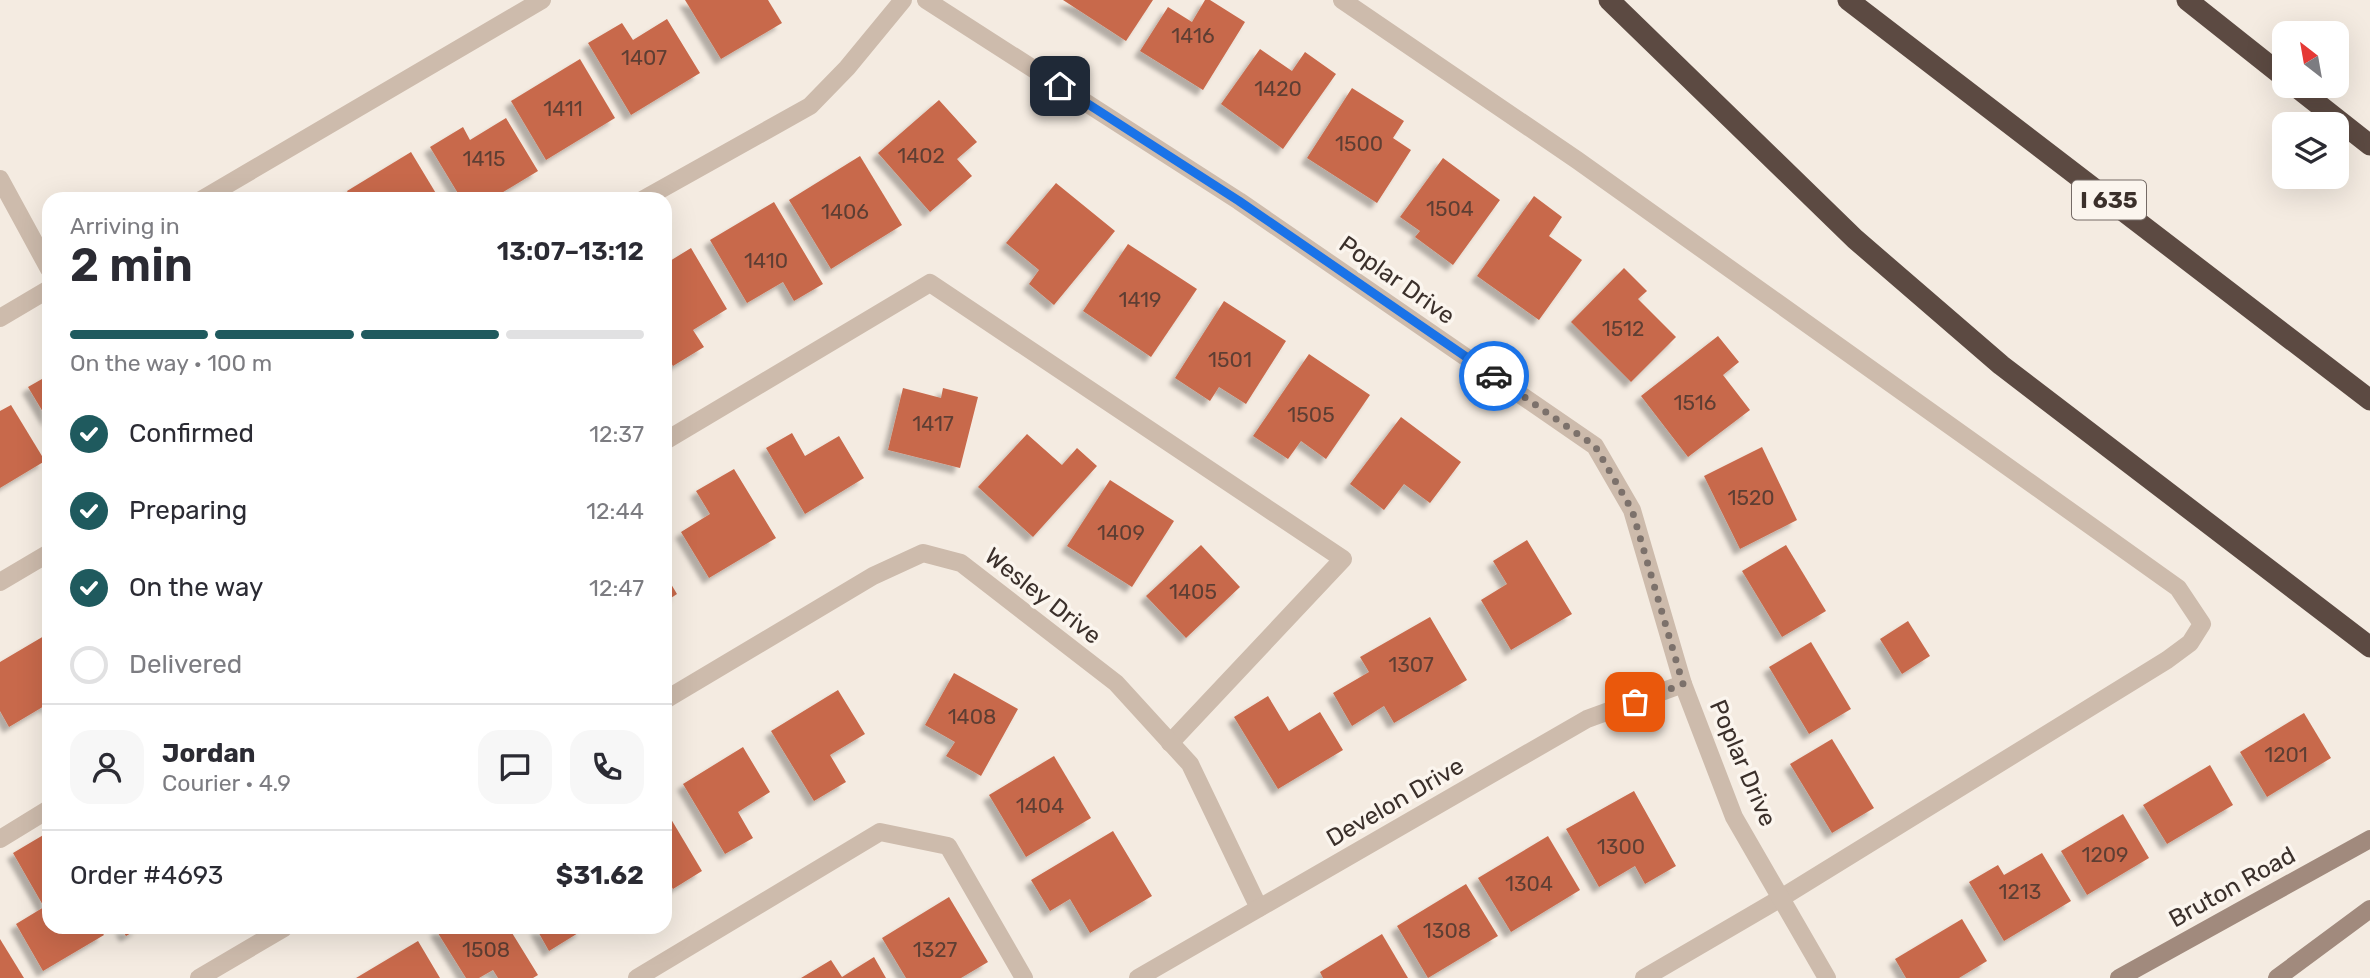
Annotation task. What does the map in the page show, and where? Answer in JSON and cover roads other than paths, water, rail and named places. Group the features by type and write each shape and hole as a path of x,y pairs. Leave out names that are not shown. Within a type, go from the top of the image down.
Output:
{"highway":[{"path":"1609,0 1855,239 2001,365 2370,647"},
{"name":"I 635","path":"1849,0 2370,400"},
{"path":"2187,0 2272,67"},
{"path":"2310,98 2370,145"}],"main road":[{"name":"Bruton Road","path":"2119,978 2370,839"},
{"path":"2277,978 2370,909"}],"street":[{"path":"215,192 542,0"},
{"path":"656,192 810,106 847,68 903,0"},
{"name":"Poplar Drive","path":"926,0 1239,201 1595,446 1632,510 1683,684 1734,817 1827,978"},
{"path":"1342,0 1577,160 2178,588 2202,624 2190,643 2167,660 1781,898 1644,978"},
{"path":"0,179 42,257"},
{"path":"672,438 930,284 1343,559 1170,743"},
{"path":"0,318 42,293"},
{"name":"Wesley Drive","path":"672,696 873,576 923,553 961,563 1116,683 1190,764 1259,908"},
{"path":"0,582 42,556"},
{"name":"Develon Drive","path":"1138,978 1587,719 1683,684"},
{"path":"0,839 42,813"},
{"path":"637,978 880,832 948,846 1024,978"},
{"path":"199,978 274,934"}]}
